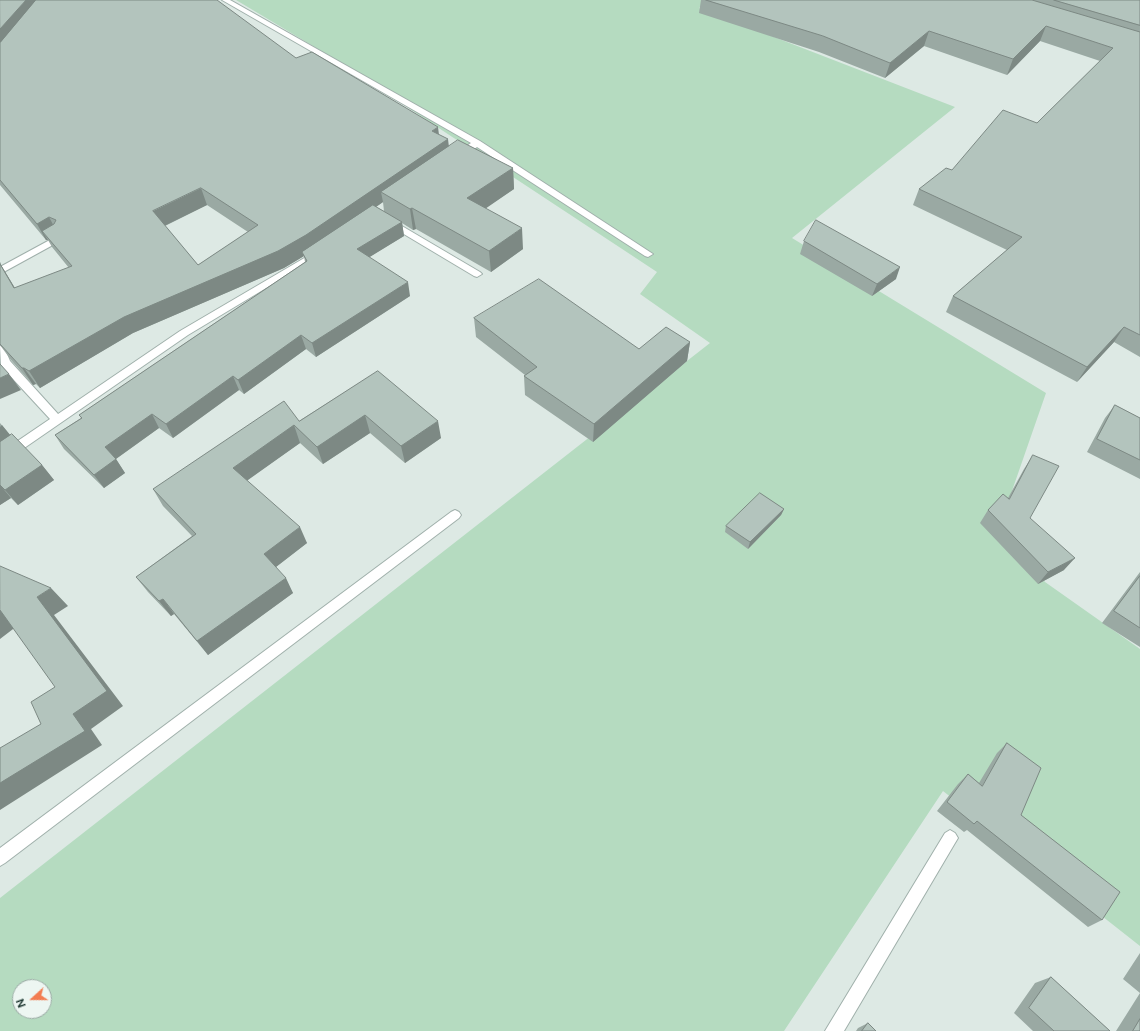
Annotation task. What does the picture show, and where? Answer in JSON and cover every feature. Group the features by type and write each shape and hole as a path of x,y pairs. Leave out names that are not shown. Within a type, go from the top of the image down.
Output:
{"street":[{"path":"225,0 477,143 648,254"},
{"path":"451,161 477,143"},
{"path":"382,217 477,274"},
{"path":"0,271 59,238"},
{"path":"0,459 184,333 327,247"},
{"path":"0,350 5,363 57,420"},
{"path":"0,858 455,515"},
{"path":"834,1031 950,838"}],"green space":[{"path":"236,0 711,0 699,8 955,107 792,238 1046,393 998,531 1045,582 1140,649 1140,946 943,791 784,1031 0,1031 0,898 710,343 640,294 657,272 328,55"}],"building":[{"path":"0,0 26,0 0,29"},
{"path":"36,0 217,0 296,58 312,52 438,127 432,131 448,139 306,235 278,251 124,317 29,371 22,368 0,344 0,264 14,288 72,266 42,231 54,224 56,220 49,217 37,224 0,180 0,43","holes":["201,188 258,225 198,265 153,211"]},
{"path":"706,0 1032,0 1140,32 1140,335 1124,327 1087,367 953,296 1022,237 919,189 946,168 952,170 1003,110 1037,123 1113,48 1046,26 1013,59 929,31 890,63 823,36"},
{"path":"1054,0 1140,0 1140,25"},
{"path":"458,140 513,168 467,198 522,228 489,251 381,192"},
{"path":"373,205 402,222 357,249 408,282 312,343 301,335 238,380 233,376 166,424 152,414 105,447 116,459 94,475 55,435 82,418 79,415 307,261 302,252"},
{"path":"816,220 900,267 877,284 804,241"},
{"path":"539,279 639,349 666,327 690,342 594,424 524,376 537,367 474,318"},
{"path":"0,364 9,374 0,378"},
{"path":"378,371 438,421 401,446 365,415 317,447 294,425 233,468 300,527 264,554 286,578 197,641 163,599 159,601 136,577 196,534 153,489 284,401 299,421"},
{"path":"1115,405 1140,418 1140,460 1097,439"},
{"path":"12,434 42,465 5,490 0,485 0,442"},
{"path":"1033,455 1059,466 1030,518 1075,558 1048,572 988,510 1003,494 1009,499"},
{"path":"760,493 784,509 750,542 726,526"},
{"path":"0,566 51,588 37,597 107,691 73,714 85,731 0,783 0,748 41,724 31,702 55,687 0,610"},
{"path":"1140,576 1140,628 1114,611"},
{"path":"1007,743 1041,768 1021,815 1120,892 1102,920 977,821 974,824 947,802 968,774 982,786"},
{"path":"1051,977 1110,1031 1054,1031 1029,1008"},
{"path":"1140,1019 1140,1031 1133,1031"},
{"path":"868,1023 876,1031 862,1031"}]}
